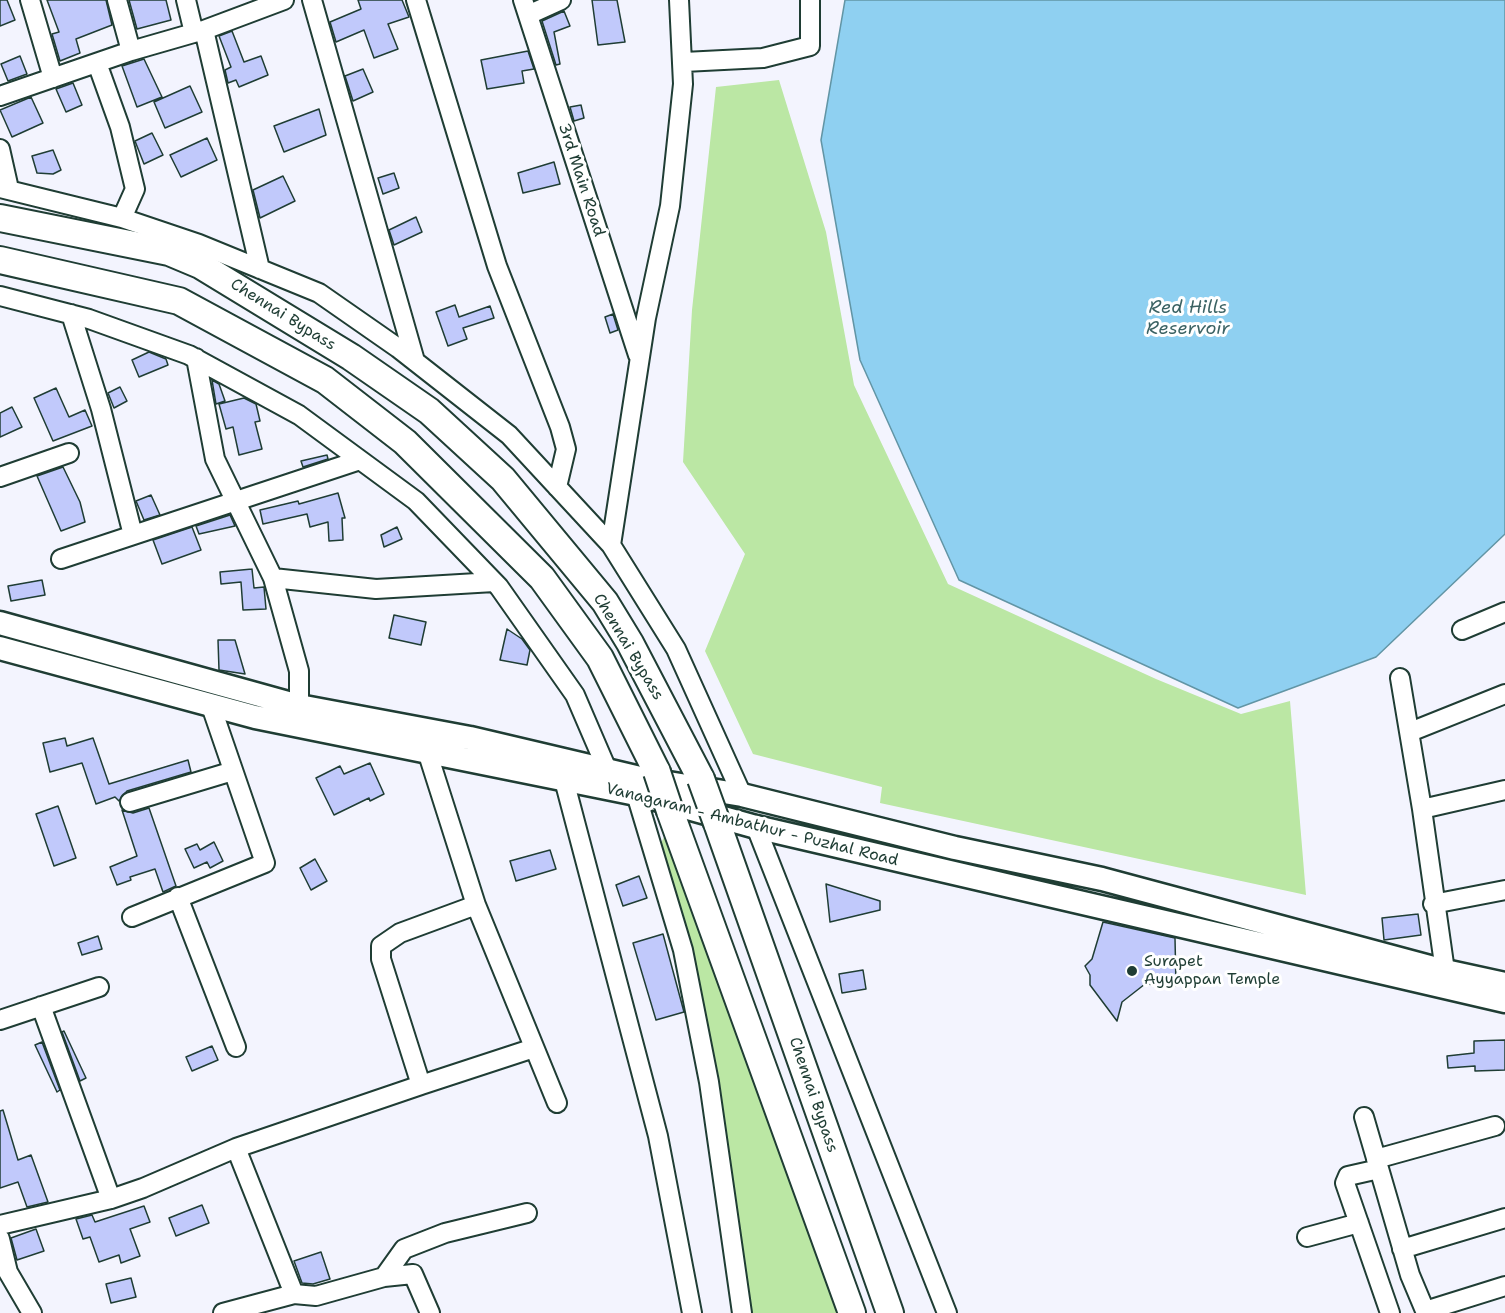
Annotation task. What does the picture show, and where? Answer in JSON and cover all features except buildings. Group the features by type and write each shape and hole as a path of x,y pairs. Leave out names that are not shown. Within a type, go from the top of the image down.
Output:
{"highway":[{"name":"Chennai Bypass","path":"0,218 169,252 227,280 351,357 429,411 503,479 605,602 630,642 697,771 890,1313"},
{"name":"Chennai Bypass","path":"0,260 179,301 325,380 405,442 542,578 600,658 657,772 852,1313"}],"main road":[{"path":"0,623 299,706 470,738 620,785 742,795 955,848 1102,879 1444,971 1505,984"},
{"name":"Vanagaram - Ambathur - Puzhal Road","path":"0,648 211,706 427,750 465,761 564,780 620,785 756,827 1505,1001"},
{"path":"1175,925 1182,900"}],"street":[{"path":"30,0 53,78"},
{"path":"117,0 131,51"},
{"path":"186,0 199,32 260,269"},
{"path":"0,96 131,51 199,32 284,0"},
{"path":"312,0 415,361"},
{"path":"416,0 497,266 560,427 566,448 558,487"},
{"path":"525,7 561,0"},
{"path":"611,545 639,359 670,206 684,62 679,0"},
{"path":"684,62 763,58 810,46 810,0"},
{"name":"3rd Main Road","path":"525,7 639,359"},
{"path":"97,63 120,127 135,189 122,218"},
{"path":"0,149 5,189 122,218 199,244 319,293 415,361 509,435 611,545 676,649 742,795"},
{"path":"0,296 71,314 196,358 299,415 416,501 494,582 575,695 620,785 685,961 709,1082 742,1313"},
{"path":"71,314 100,409 133,535"},
{"path":"196,358 215,459 238,501 273,578 299,671 299,706"},
{"path":"0,477 69,453"},
{"path":"61,559 360,460"},
{"path":"273,578 376,589 494,582"},
{"path":"1462,630 1505,612"},
{"path":"1400,678 1422,809 1433,904 1444,971"},
{"path":"1410,732 1505,694"},
{"path":"132,916 265,863 211,706"},
{"path":"427,750 476,905 557,1103"},
{"path":"130,802 233,771"},
{"path":"564,780 658,1136 692,1313"},
{"path":"1422,809 1505,790"},
{"path":"756,827 947,1313"},
{"path":"1433,904 1505,890"},
{"path":"178,897 236,1047"},
{"path":"421,1085 381,959 381,946 400,933 476,905"},
{"path":"0,1020 99,987"},
{"path":"41,1006 111,1199"},
{"path":"0,1225 111,1199 144,1188 236,1148 534,1048"},
{"path":"1364,1117 1402,1249 1426,1312 1505,1286"},
{"path":"1390,1313 1345,1183 1348,1176 1495,1126"},
{"path":"236,1148 294,1294"},
{"path":"384,1277 404,1249 445,1233 527,1213"},
{"path":"1402,1249 1505,1218"},
{"path":"1307,1237 1359,1223"},
{"path":"0,1239 8,1272 32,1313"},
{"path":"223,1313 294,1294 320,1305 384,1277 413,1274 430,1313"}],"green space":[{"path":"779,80 826,232 854,385 948,584 1156,679 1241,714 1290,701 1306,895 880,803 882,787 753,754 705,651 745,554 683,462 692,310 716,87"},
{"path":"666,833 841,1313 751,1313 719,1078 692,946 660,845"}],"water":[{"name":"Red Hills Reservoir","path":"845,0 1505,0 1505,534 1376,657 1238,708 959,580 860,360 821,140"}],"place":[{"name":"Surapet Ayyappan Temple","path":"1132,971"}]}
